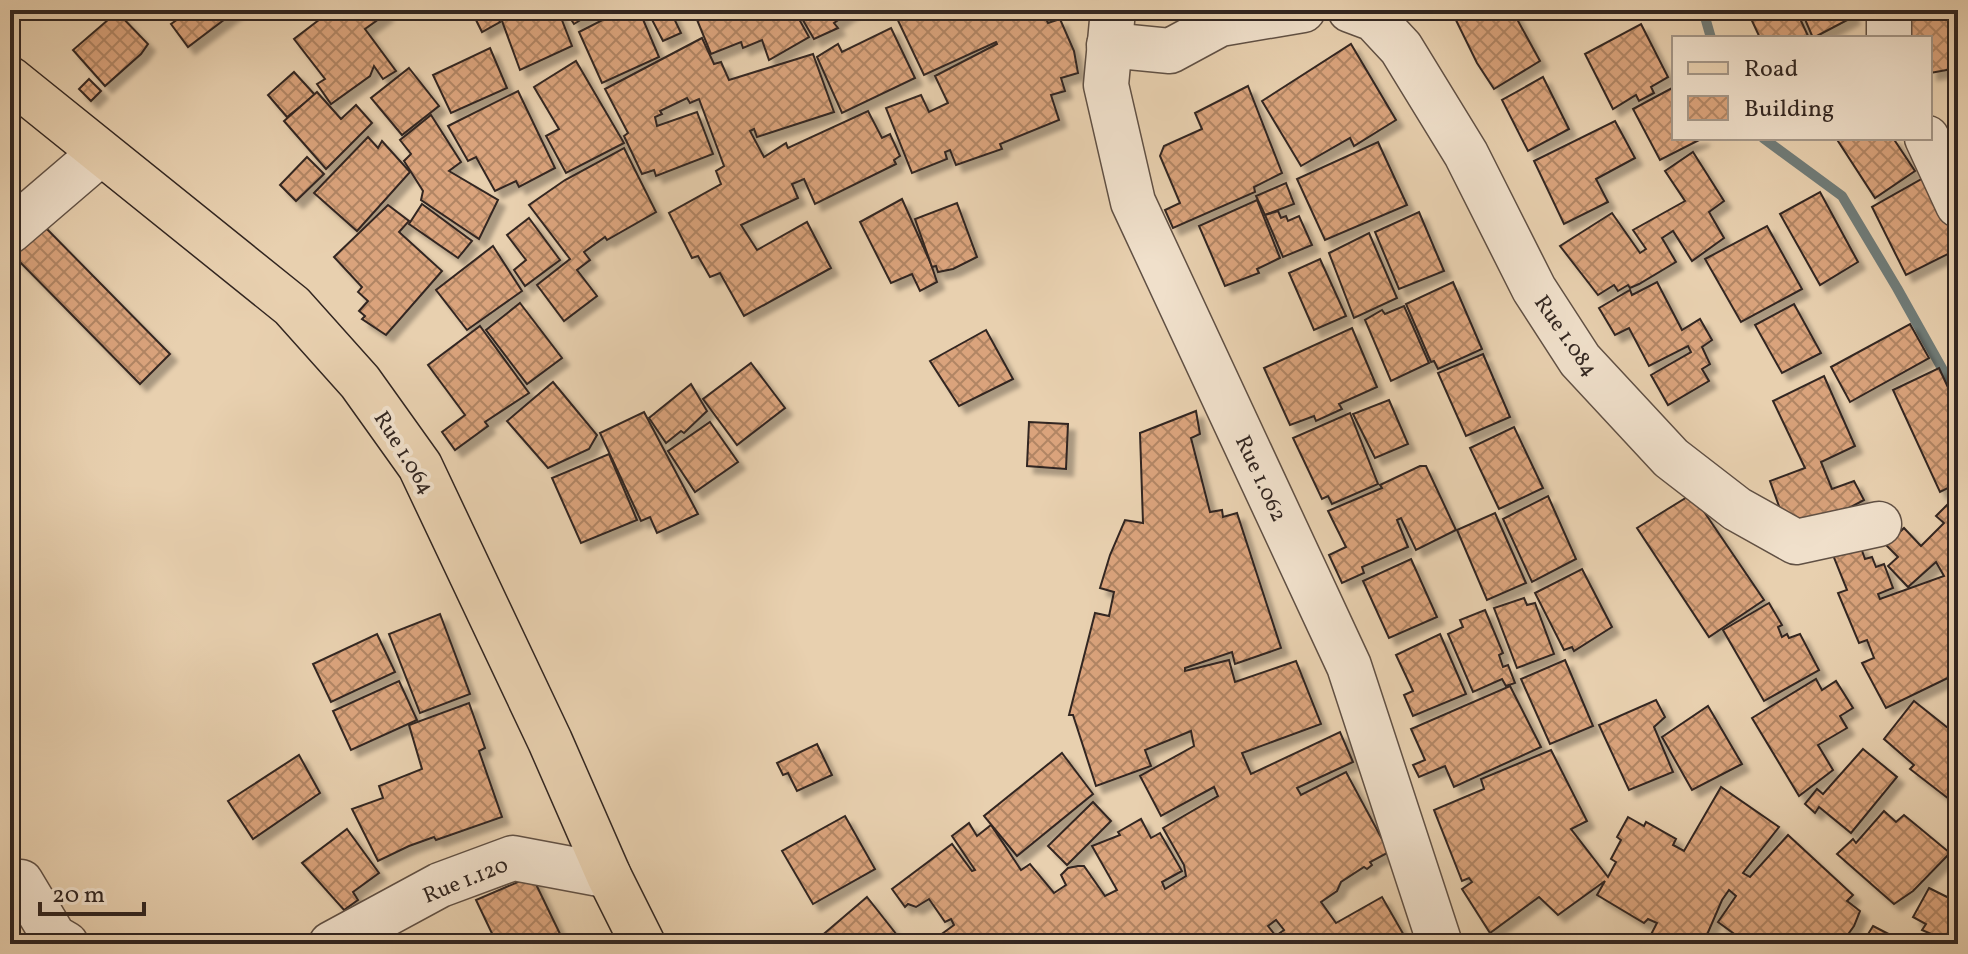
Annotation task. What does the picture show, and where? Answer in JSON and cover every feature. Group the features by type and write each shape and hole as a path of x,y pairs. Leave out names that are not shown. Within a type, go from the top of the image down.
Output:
{"main road":[{"name":"Rue 1.064","path":"10,79 292,306 360,382 420,466 643,944"}],"street":[{"path":"1111,27 1170,51 1220,24 1303,10"},
{"name":"Rue 1.084","path":"1350,10 1374,19 1401,48 1466,154 1534,289 1580,360 1671,458 1737,509 1796,542 1879,524"},
{"path":"1889,10 1889,36"},
{"name":"Rue 1.062","path":"1111,27 1106,85 1133,202 1349,666 1440,944"},
{"path":"1928,140 1958,205"},
{"path":"10,231 101,153"},
{"name":"Rue 1.120","path":"331,944 440,885 513,858 609,876"},
{"path":"21,882 54,937 66,944"}],"building":[{"path":"191,10 237,10 188,47 171,24"},
{"path":"332,10 383,10 386,14 365,29 396,71 383,79 374,66 370,76 331,104 317,84 325,79 294,39"},
{"path":"471,10 495,10 500,22 482,32"},
{"path":"498,10 558,10 572,46 520,70"},
{"path":"565,10 597,10 574,24"},
{"path":"622,10 639,10 659,57 602,83 579,32"},
{"path":"647,10 670,10 681,33 663,41"},
{"path":"693,10 749,10 751,16 762,10 794,10 809,37 769,60 762,40 743,48 741,42 711,54"},
{"path":"797,10 853,10 834,23 838,28 814,39"},
{"path":"893,10 1042,10 1048,23 1060,19 1074,51 1078,73 1061,78 1065,91 1051,95 1059,120 1000,144 1002,149 956,165 950,150 945,152 947,159 912,173 886,108 921,95 929,112 948,103 935,76 997,44 924,75"},
{"path":"1451,10 1512,10 1540,61 1494,89 1477,63"},
{"path":"1747,10 1796,10 1808,36 1759,36"},
{"path":"1801,10 1850,10 1853,17 1812,36"},
{"path":"1902,10 1957,10 1958,68 1932,73 1932,36 1908,36"},
{"path":"117,12 148,44 105,86 73,50"},
{"path":"1641,24 1668,77 1651,87 1654,93 1639,101 1636,95 1613,109 1585,54"},
{"path":"891,28 915,78 842,113 817,57 838,44 842,52"},
{"path":"702,38 714,64 721,62 729,80 813,54 834,112 757,137 754,129 750,131 764,157 786,143 788,148 868,111 882,138 890,134 900,156 894,160 896,164 815,204 804,179 792,184 798,198 741,225 757,250 807,222 831,268 744,316 720,273 710,277 698,256 692,258 669,213 721,184 716,171 724,166 699,99 690,103 687,98 660,111 662,114 655,117 657,126 697,112 713,154 656,176 654,170 642,174 624,136 628,133 605,89"},
{"path":"1351,44 1396,120 1354,146 1350,138 1301,166 1262,101"},
{"path":"490,48 507,88 451,113 433,75"},
{"path":"576,61 624,143 566,173 546,136 559,129 534,87"},
{"path":"409,68 439,106 402,135 371,98"},
{"path":"294,72 315,95 287,117 268,95"},
{"path":"1543,77 1569,129 1528,151 1502,100"},
{"path":"89,79 101,91 91,101 79,89"},
{"path":"1248,86 1282,173 1254,187 1255,192 1173,228 1165,210 1180,203 1160,156 1164,146 1202,129 1195,113"},
{"path":"1672,88 1672,140 1699,140 1660,160 1633,109"},
{"path":"518,91 555,168 519,187 516,181 495,191 476,157 468,161 448,126"},
{"path":"317,92 341,119 356,105 372,123 326,169 284,121"},
{"path":"431,115 461,162 449,171 498,200 479,239 421,200 423,191 404,161 411,154 400,140"},
{"path":"1615,121 1635,158 1596,179 1608,202 1564,224 1534,161"},
{"path":"368,137 378,148 382,141 410,172 357,231 314,193"},
{"path":"1837,140 1894,140 1915,171 1875,198"},
{"path":"1378,142 1407,205 1325,240 1297,179"},
{"path":"624,148 656,212 607,240 605,237 584,252 590,260 577,270 597,296 564,321 537,285 570,259 529,205 565,180"},
{"path":"1693,152 1724,201 1709,212 1724,238 1692,261 1673,231 1662,238 1676,262 1630,288 1628,285 1618,291 1614,285 1598,295 1560,246 1612,213 1640,253 1646,249 1633,230 1685,201 1665,171"},
{"path":"307,157 324,174 296,201 280,185"},
{"path":"1927,176 1958,237 1958,249 1906,275 1872,207"},
{"path":"1286,183 1294,204 1265,215 1256,196"},
{"path":"1820,192 1858,262 1820,285 1780,214"},
{"path":"902,199 937,282 920,291 912,274 891,283 860,222"},
{"path":"1257,200 1280,258 1257,269 1259,273 1225,286 1199,226"},
{"path":"957,203 977,257 953,269 938,272 936,266 932,267 915,219"},
{"path":"422,204 472,241 458,258 409,224"},
{"path":"388,205 409,221 399,232 442,271 386,335 362,319 365,316 359,311 368,301 358,292 362,287 334,257"},
{"path":"1278,211 1281,218 1286,216 1288,221 1299,216 1312,245 1283,257 1265,215"},
{"path":"1419,212 1444,271 1399,289 1375,232"},
{"path":"529,218 560,260 525,286 514,270 526,260 507,235"},
{"path":"39,221 170,354 140,384 10,252"},
{"path":"1767,226 1802,289 1741,322 1705,259"},
{"path":"1369,233 1397,298 1354,318 1329,253"},
{"path":"493,246 522,291 467,330 436,290"},
{"path":"1320,259 1346,316 1314,330 1289,273"},
{"path":"1453,282 1482,349 1438,369 1434,361 1431,362 1406,304"},
{"path":"1657,282 1682,330 1700,319 1712,340 1702,347 1710,364 1702,369 1709,381 1668,405 1651,375 1691,352 1688,346 1649,366 1629,328 1615,335 1599,308 1630,290 1632,295"},
{"path":"520,303 562,358 527,384 486,330"},
{"path":"1794,304 1821,353 1782,373 1755,325"},
{"path":"1404,306 1429,363 1391,381 1365,320 1382,310 1385,314"},
{"path":"1910,324 1929,358 1850,402 1831,367"},
{"path":"480,326 529,393 485,422 488,426 455,450 442,432 465,415 428,365"},
{"path":"1352,328 1377,387 1339,404 1342,409 1316,421 1314,416 1290,425 1264,368"},
{"path":"986,330 1013,379 959,406 930,361"},
{"path":"1483,354 1510,417 1466,436 1438,373"},
{"path":"751,363 785,408 737,445 703,399"},
{"path":"1939,368 1958,409 1958,476 1952,479 1954,485 1940,492 1893,390"},
{"path":"1824,376 1855,446 1821,462 1832,489 1854,481 1864,500 1849,508 1785,523 1770,481 1805,468 1773,401"},
{"path":"553,382 597,435 589,449 548,468 507,421"},
{"path":"691,384 707,411 684,433 681,431 666,443 649,418"},
{"path":"1389,400 1408,444 1375,458 1353,414"},
{"path":"1196,411 1200,434 1191,438 1210,512 1222,510 1223,517 1237,513 1281,648 1235,664 1232,652 1185,668 1185,671 1229,660 1235,682 1296,661 1321,724 1242,753 1251,774 1340,732 1353,762 1297,788 1301,795 1346,772 1389,852 1370,862 1372,865 1367,869 1364,867 1341,882 1337,891 1321,902 1336,923 1382,897 1409,944 1284,944 1277,935 1284,930 1276,920 1268,926 1275,935 1261,944 928,944 954,925 951,919 945,922 929,899 916,907 908,904 905,907 892,889 952,844 972,871 975,870 952,836 969,823 977,836 991,825 1021,870 1030,864 1054,893 1066,885 1061,875 1068,868 1078,866 1084,866 1105,896 1117,890 1092,846 1120,835 1118,832 1141,819 1151,838 1160,833 1182,871 1162,882 1165,889 1186,876 1184,865 1163,828 1218,796 1214,787 1161,816 1140,776 1194,746 1191,731 1145,750 1151,766 1096,786 1073,715 1069,715 1095,613 1109,616 1114,592 1100,588 1110,555 1125,520 1143,523 1140,433"},
{"path":"644,412 698,514 657,533 650,517 641,521 600,433"},
{"path":"1350,413 1378,484 1332,504 1328,496 1322,499 1293,438"},
{"path":"710,422 738,462 695,492 668,451"},
{"path":"1029,422 1068,424 1066,469 1027,466"},
{"path":"1514,427 1543,488 1499,509 1470,448"},
{"path":"609,454 637,520 581,543 552,478"},
{"path":"1426,466 1456,530 1416,550 1401,518 1397,520 1408,547 1362,567 1364,573 1342,583 1329,555 1346,547 1328,511 1382,488 1380,485"},
{"path":"1692,494 1764,600 1709,637 1637,528"},
{"path":"1958,494 1958,673 1886,708 1862,663 1874,658 1867,640 1859,643 1838,593 1847,590 1833,555 1860,545 1865,559 1872,557 1876,567 1884,564 1893,588 1878,594 1880,599 1944,576 1936,562 1908,587 1888,566 1898,557 1886,545 1904,528 1921,546 1944,523 1936,516"},
{"path":"1548,496 1576,559 1532,582 1503,519"},
{"path":"1495,513 1526,583 1487,600 1457,530"},
{"path":"1411,559 1437,617 1389,638 1363,581"},
{"path":"1582,569 1612,627 1574,651 1572,647 1564,650 1535,593"},
{"path":"1524,598 1527,605 1535,603 1554,654 1517,668 1494,608"},
{"path":"1769,603 1782,625 1778,627 1782,637 1800,634 1819,670 1764,701 1723,630"},
{"path":"1485,610 1503,653 1499,655 1503,667 1508,665 1515,683 1506,686 1502,679 1473,692 1448,634 1463,627 1460,620"},
{"path":"440,614 470,694 420,713 389,634"},
{"path":"377,634 395,672 331,702 313,664"},
{"path":"1440,634 1466,694 1413,716 1404,695 1413,691 1396,655"},
{"path":"1565,660 1593,726 1550,744 1521,679"},
{"path":"1816,679 1822,690 1836,681 1853,708 1840,716 1847,728 1818,745 1833,770 1799,796 1752,718"},
{"path":"399,681 417,720 351,750 333,711"},
{"path":"1510,686 1541,747 1454,787 1445,766 1419,777 1413,765 1425,760 1411,729"},
{"path":"1656,700 1665,717 1654,727 1673,772 1629,790 1599,725"},
{"path":"1914,701 1958,736 1958,806 1910,769 1914,765 1884,739"},
{"path":"469,703 485,748 479,751 502,817 436,840 434,837 378,861 352,809 383,798 379,786 422,769 409,725"},
{"path":"1708,706 1742,764 1692,790 1662,737"},
{"path":"817,744 832,775 797,791 788,773 783,775 777,763"},
{"path":"1863,749 1897,777 1851,833 1819,807 1815,813 1805,804 1817,789 1823,794"},
{"path":"1551,750 1587,821 1571,829 1608,877 1616,862 1611,859 1621,840 1617,837 1628,817 1644,826 1646,822 1676,839 1673,845 1684,851 1721,787 1779,827 1743,873 1750,877 1788,835 1853,895 1847,901 1860,911 1854,926 1841,944 1748,944 1718,922 1736,896 1729,890 1703,944 1646,944 1657,923 1648,919 1644,923 1597,895 1605,881 1558,915 1539,897 1490,933 1462,889 1472,882 1469,878 1462,881 1434,810 1484,789 1481,779"},
{"path":"1062,753 1093,794 1017,856 984,816"},
{"path":"299,755 320,793 253,839 228,801"},
{"path":"1093,802 1111,821 1067,865 1048,846"},
{"path":"1884,811 1896,822 1904,815 1950,853 1913,891 1894,904 1837,854 1853,839 1856,843"},
{"path":"845,816 875,869 813,904 782,851"},
{"path":"347,829 379,873 353,892 358,900 344,910 302,863"},
{"path":"532,876 562,938 548,944 497,944 476,900"},
{"path":"1929,888 1947,897 1951,894 1958,898 1958,936 1954,944 1922,930 1926,924 1913,917"},
{"path":"867,897 904,944 812,944"},
{"path":"1873,926 1908,944 1862,944"}],"waterway":[{"path":"1703,10 1710,36"},
{"path":"1766,140 1842,196 1958,397"}]}
